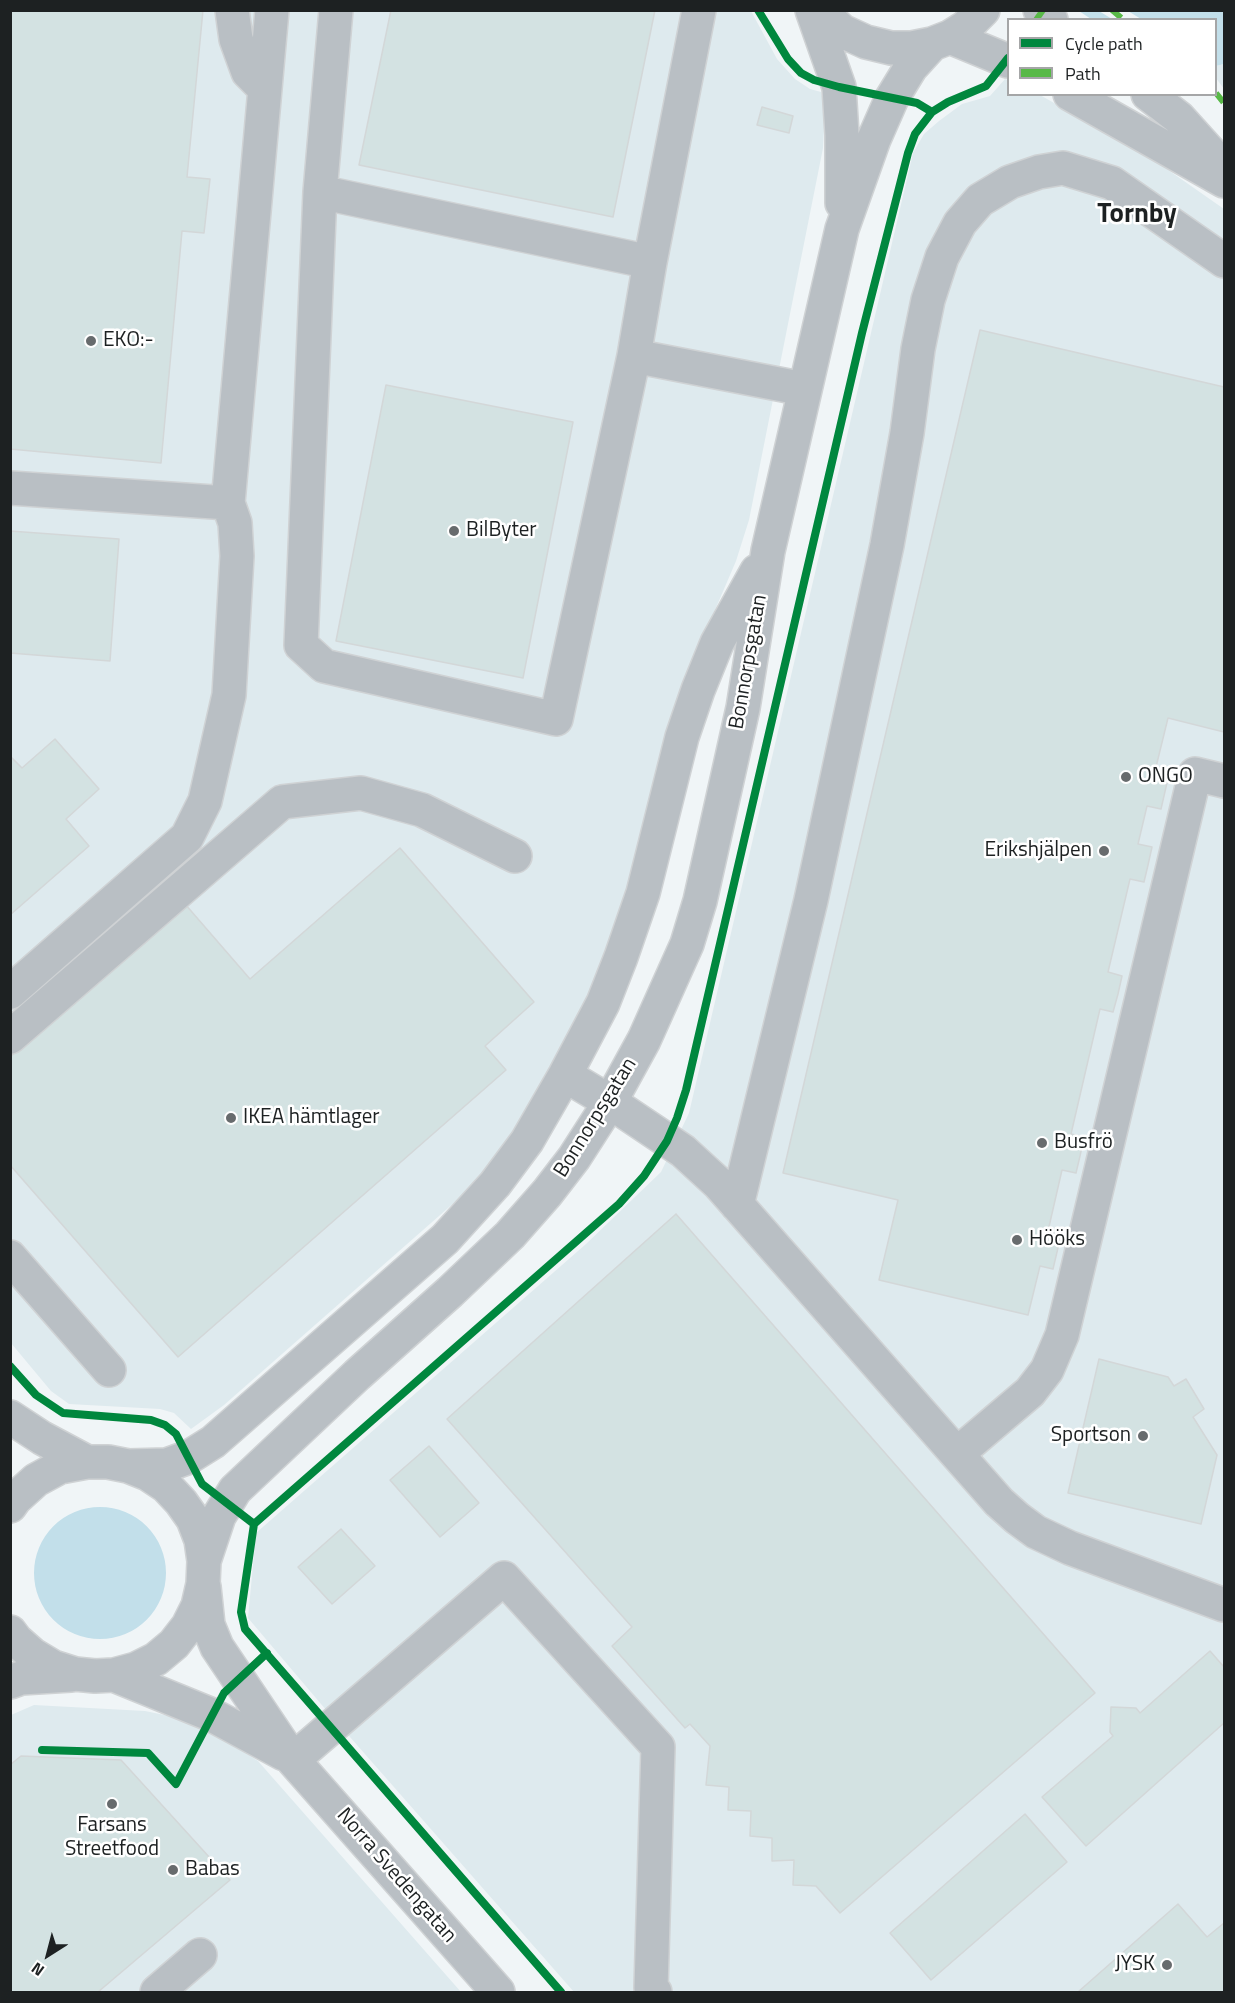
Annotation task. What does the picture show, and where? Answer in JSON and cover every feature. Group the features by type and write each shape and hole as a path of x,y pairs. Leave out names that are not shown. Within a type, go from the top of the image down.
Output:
{"street":[{"path":"232,10 236,39 248,72 265,89"},
{"path":"10,992 187,837 205,801 229,695 237,556 235,523 228,503 272,10"},
{"path":"336,10 320,192 301,645 324,666 556,719 634,356 699,10"},
{"name":"Bonnorpsgatan","path":"812,10 839,87 842,135 842,229"},
{"path":"819,10 842,31 866,42 891,48 912,48 941,40 1007,61"},
{"name":"Bonnorpsgatan","path":"114,1675 136,1669 156,1659 174,1644 188,1626 198,1606 203,1573 219,1516 235,1490 510,1235 567,1167 610,1102 644,1040 687,944 700,901 743,708 768,551 842,229 874,139 892,98 911,67 941,40 966,27 983,10"},
{"path":"1075,96 1210,152"},
{"path":"1151,96 1179,118 1210,152 1224,181"},
{"path":"737,1204 813,888 887,545 907,433 920,339 928,300 942,256 960,223 980,200 1010,182 1039,172 1063,168 1112,183 1224,261"},
{"path":"320,192 650,262"},
{"path":"634,356 804,389"},
{"path":"10,488 228,503"},
{"name":"Bonnorpsgatan","path":"128,1466 167,1465 189,1457 213,1442 445,1239 495,1184 527,1141 603,1003 643,893 682,737 698,690 717,643 768,551"},
{"path":"957,1454 1030,1392 1047,1370 1062,1335 1195,774 1224,781"},
{"path":"10,1037 282,802 361,793 422,810 514,856"},
{"path":"565,1075 683,1151 719,1185 999,1502 1036,1532 1070,1548 1224,1605"},
{"path":"10,1257 109,1370"},
{"path":"10,1417 42,1438 87,1461"},
{"path":"10,1506 15,1498 36,1480 60,1467 87,1461 128,1466"},
{"name":"Norra Svedengatan","path":"128,1466 148,1474 166,1486 193,1520 201,1540 208,1624 217,1647 293,1760 498,1992"},
{"path":"293,1760 504,1578 658,1747 651,1988 655,1992"},
{"path":"10,1632 33,1655 53,1667 75,1674"},
{"path":"10,1682 21,1677 75,1674 114,1675"},
{"name":"Norra Svedengatan","path":"114,1675 212,1715 293,1760"},
{"path":"157,1992 200,1955"}],"shaded area":[{"path":"10,11 751,11 777,59 795,79 810,89 821,92 825,107 823,148 749,520 736,561 700,645 629,899 604,971 534,1107 496,1159 464,1194 224,1405 191,1429 174,1413 160,1409 69,1404 51,1391 11,1343"},
{"path":"1079,11 1099,11 1110,18 1090,18"},
{"path":"1128,11 1224,11 1224,64 1217,66 1217,18 1139,18"},
{"path":"1224,64 1224,89 1217,79 1217,66"},
{"path":"1005,79 1007,80 1007,96 1042,96 1151,158 1224,209 1224,1992 574,1992 248,1618 256,1533 586,1244 661,1172 689,1113 913,153 924,134 939,121 962,104 990,96"},
{"path":"100,1507 125,1512 146,1527 161,1548 166,1573 161,1598 146,1619 125,1634 100,1639 75,1634 54,1619 39,1598 34,1573 39,1548 54,1527 75,1512"},
{"path":"34,1705 145,1711 189,1720 223,1738 258,1761 461,1992 11,1992 11,1715"}],"building":[{"name":"EKO:-","path":"10,10 203,10 187,177 210,179 204,233 182,231 161,463 10,449"},
{"path":"391,10 655,10 613,217 359,165"},
{"path":"762,107 793,116 789,133 757,125"},
{"path":"980,330 1224,387 1224,732 1168,718 1155,771 1169,774 1161,809 1147,806 1138,844 1152,847 1144,882 1130,879 1108,972 1122,976 1118,994 1113,1012 1100,1009 1071,1134 1084,1137 1076,1173 1062,1170 1048,1231 1061,1235 1053,1269 1040,1266 1028,1315 879,1280 898,1200 783,1173"},
{"name":"BilByter","path":"386,385 573,422 523,678 336,641"},
{"path":"10,531 119,539 110,661 10,653"},
{"path":"55,739 99,789 66,819 89,846 10,915 10,756 22,768"},
{"name":"IKEA hämtlager","path":"400,848 534,1002 485,1046 506,1070 178,1357 10,1165 10,1057 185,904 250,979"},
{"path":"676,1214 1095,1693 840,1913 816,1886 793,1885 794,1860 772,1861 772,1838 750,1836 751,1811 728,1810 729,1787 706,1785 710,1746 690,1724 685,1728 612,1646 632,1627 447,1419"},
{"name":"Sportson","path":"1099,1359 1168,1377 1174,1386 1186,1379 1204,1409 1193,1417 1217,1455 1201,1524 1068,1493"},
{"path":"429,1446 479,1503 440,1537 390,1480"},
{"path":"341,1529 375,1566 332,1604 298,1567"},
{"path":"1210,1651 1224,1667 1224,1723 1086,1846 1042,1797 1113,1736 1110,1732 1111,1707 1136,1708 1140,1713"},
{"path":"21,1756 121,1760 230,1880 98,1992 10,1992 10,1765"},
{"path":"1025,1814 1067,1862 931,1980 890,1933"},
{"name":"JYSK","path":"1178,1904 1207,1937 1224,1923 1224,1992 1078,1992"}],"marked path":[{"path":"1037,18 1043,10"},
{"path":"1112,10 1122,18"},
{"path":"1217,94 1224,103"}],"cycle path":[{"path":"758,10 788,59 801,73 814,80 839,87 917,103 932,112"},
{"path":"254,1524 619,1204 644,1176 667,1141 686,1090 862,333 908,153 915,134 932,112 948,102 986,86 1007,59"},
{"path":"10,1366 36,1395 63,1413 151,1420 165,1425 176,1434 202,1484 254,1524 241,1612 245,1629 561,1992"},
{"path":"42,1750 148,1753 176,1784 224,1693 267,1653"}],"place":[{"name":"EKO:-","path":"91,341"},
{"name":"BilByter","path":"454,531"},
{"name":"ONGO","path":"1126,777"},
{"name":"Erikshjälpen","path":"1104,851"},
{"name":"IKEA hämtlager","path":"231,1118"},
{"name":"Busfrö","path":"1042,1143"},
{"name":"Hööks","path":"1017,1240"},
{"name":"Sportson","path":"1143,1436"},
{"name":"Farsans Streetfood","path":"112,1804"},
{"name":"Babas","path":"173,1870"},
{"name":"JYSK","path":"1167,1965"}],"district":[{"name":"Tornby","path":"1137,215"}]}
